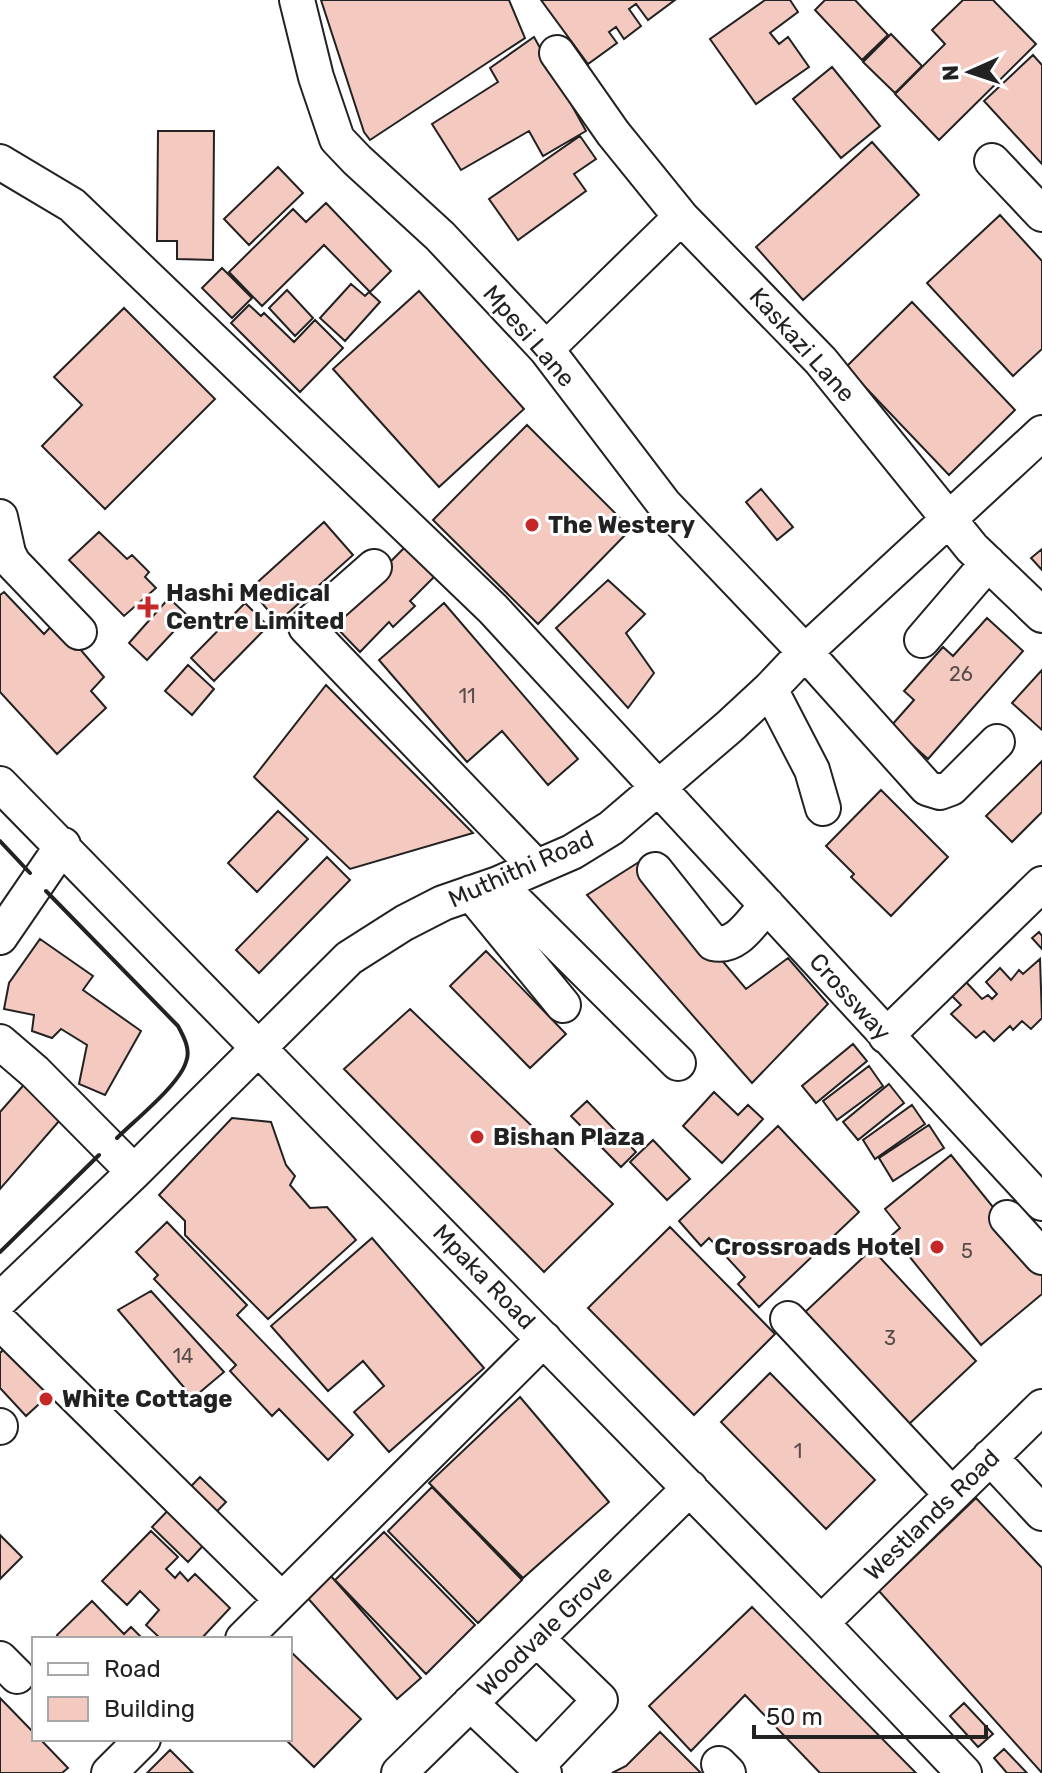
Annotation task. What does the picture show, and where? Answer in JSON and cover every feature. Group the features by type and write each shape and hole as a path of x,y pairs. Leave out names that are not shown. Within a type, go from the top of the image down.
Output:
{"street":[{"name":"Mpesi Lane","path":"297,0 316,77 337,139 440,236 546,349 664,504 805,652 927,788 940,792 951,788 997,742"},
{"name":"Kaskazi Lane","path":"557,53 613,133 681,217 821,361 972,548 1042,615"},
{"path":"992,161 1042,214"},
{"name":"Crossway","path":"0,162 72,205 493,609 1042,1203"},
{"path":"546,349 681,217"},
{"name":"Muthithi Road","path":"0,1300 349,958 404,923 443,903 572,852 611,828 660,789 770,689 805,652 1042,433"},
{"path":"0,517 13,563 79,632"},
{"path":"922,640 988,563"},
{"path":"374,567 306,627 536,867"},
{"path":"770,689 812,770 823,808"},
{"name":"Mpaka Road","path":"0,784 690,1488 964,1773"},
{"path":"0,937 63,845"},
{"path":"655,870 713,943 723,946 733,942 767,905"},
{"path":"886,1036 1042,884"},
{"path":"484,888 563,1005"},
{"path":"484,888 678,1063"},
{"path":"0,1042 35,1072 134,1172"},
{"path":"1007,1218 1042,1257"},
{"path":"788,1319 952,1495"},
{"path":"0,1322 282,1600"},
{"path":"245,1637 544,1339"},
{"name":"Westlands Road","path":"821,1623 1042,1407"},
{"path":"990,1457 1042,1513"},
{"name":"Woodvale Grove","path":"399,1773 690,1488"},
{"path":"470,1703 541,1770 600,1700 537,1639"},
{"path":"109,1773 141,1741"}],"building":[{"path":"321,0 509,0 525,38 370,140 364,132"},
{"path":"541,0 675,0 648,20 636,4 629,9 641,26 624,39 616,27 609,32 617,43 588,64"},
{"path":"765,0 790,0 798,12 770,33 779,44 788,37 809,67 756,104 710,39"},
{"path":"825,0 855,0 888,35 862,60 815,10"},
{"path":"963,0 993,0 1036,44 939,140 895,94 945,44 932,30"},
{"path":"891,34 922,66 895,93 863,62"},
{"path":"534,37 586,131 543,156 529,131 461,170 432,124 498,82 490,68"},
{"path":"1033,55 1042,65 1042,164 984,101"},
{"path":"832,67 880,126 841,158 793,99"},
{"path":"158,131 214,131 213,260 177,259 177,241 157,241"},
{"path":"580,136 596,159 574,174 586,191 518,240 489,199"},
{"path":"872,142 919,195 803,300 756,247"},
{"path":"278,167 303,193 249,245 224,219"},
{"path":"326,203 391,271 370,292 324,245 262,306 229,272 293,209 306,222"},
{"path":"1000,215 1042,261 1042,349 1013,376 927,283"},
{"path":"222,268 252,298 232,318 202,288"},
{"path":"351,284 365,296 369,292 380,302 345,341 320,318"},
{"path":"287,290 313,318 295,336 269,308"},
{"path":"419,291 524,409 439,487 333,369"},
{"path":"912,302 1015,410 949,475 846,367"},
{"path":"249,305 261,316 264,313 294,342 315,320 343,348 300,392 231,323"},
{"path":"124,308 215,399 105,509 42,446 82,405 54,377"},
{"name":"The Westery","path":"527,425 631,529 538,624 433,520"},
{"path":"761,489 793,527 777,540 746,502"},
{"path":"324,522 353,555 278,622 250,589"},
{"path":"99,532 127,559 132,555 149,572 145,577 156,588 124,616 69,560"},
{"path":"405,547 434,577 410,601 415,606 393,627 389,622 360,652 331,622"},
{"path":"1042,549 1042,570 1031,558"},
{"path":"608,580 645,614 626,633 654,673 628,708 556,628"},
{"path":"4,592 44,634 56,621 104,677 91,691 106,708 57,754 0,692 0,595"},
{"path":"169,598 188,616 147,660 129,643"},
{"path":"245,603 268,626 214,681 191,658"},
{"path":"444,603 578,759 548,785 502,731 467,762 379,660"},
{"path":"987,618 1023,651 928,759 891,726 914,700 904,691 943,647 953,656"},
{"path":"188,665 214,689 192,715 165,691"},
{"path":"1042,670 1042,730 1012,703"},
{"path":"326,685 473,833 350,869 254,777"},
{"path":"1042,761 1042,812 1012,842 986,816"},
{"path":"881,790 948,857 891,916 851,877 854,874 826,846"},
{"path":"278,811 308,839 257,892 228,863"},
{"path":"327,857 350,880 259,973 236,950"},
{"path":"639,862 746,989 788,958 828,1004 752,1083 587,895"},
{"path":"1039,932 1042,936 1042,949 1032,938"},
{"path":"40,939 93,976 83,990 141,1031 105,1095 79,1084 87,1045 61,1029 52,1038 32,1031 34,1015 4,1009 9,983"},
{"path":"486,951 566,1034 530,1068 450,986"},
{"path":"1040,959 1042,1018 1031,1029 1022,1021 1013,1030 1010,1026 994,1041 984,1031 976,1038 951,1014 961,1005 951,995 966,982 982,999 988,995 992,999 997,994 986,982 1000,968 1011,980 1019,970 1023,974"},
{"name":"Bishan Plaza","path":"410,1009 613,1204 544,1272 344,1069"},
{"path":"853,1044 867,1061 816,1103 802,1086"},
{"path":"869,1066 883,1086 837,1120 823,1101"},
{"path":"35,1072 73,1105 0,1189 0,1112"},
{"path":"889,1084 904,1103 858,1140 843,1122"},
{"path":"714,1092 738,1115 748,1105 763,1119 722,1163 683,1126"},
{"path":"587,1101 636,1152 621,1167 571,1116"},
{"path":"912,1105 925,1124 875,1159 863,1140"},
{"path":"232,1118 271,1122 286,1165 295,1176 290,1185 310,1208 327,1207 356,1240 268,1319 185,1235 185,1221 159,1195"},
{"path":"929,1125 944,1148 893,1181 879,1158"},
{"path":"778,1126 859,1212 759,1307 738,1284 745,1277 709,1238 701,1246 679,1221"},
{"path":"653,1140 690,1179 667,1200 630,1162"},
{"path":"951,1155 1042,1268 1042,1294 981,1345 892,1235 900,1228 885,1209"},
{"path":"167,1222 247,1305 237,1315 353,1435 328,1460 279,1409 272,1416 230,1371 236,1365 154,1279 158,1275 136,1252"},
{"path":"670,1227 775,1334 694,1415 588,1308"},
{"path":"372,1238 484,1368 389,1452 354,1412 384,1386 363,1361 328,1391 271,1326"},
{"path":"872,1249 976,1361 907,1426 803,1314"},
{"path":"151,1291 224,1372 193,1398 118,1310"},
{"path":"6,1347 50,1394 26,1416 0,1388 0,1353"},
{"path":"770,1373 875,1480 826,1529 721,1422"},
{"path":"520,1397 609,1502 523,1578 429,1483"},
{"path":"200,1477 226,1502 202,1527 211,1537 188,1562 152,1527"},
{"path":"432,1487 522,1580 478,1623 388,1531"},
{"path":"976,1498 1042,1568 1042,1773 879,1591"},
{"path":"151,1531 178,1557 166,1569 175,1578 180,1572 188,1581 195,1574 230,1608 203,1637 159,1637 146,1625 159,1610 140,1591 127,1605 102,1581"},
{"path":"384,1532 475,1625 426,1674 335,1580"},
{"path":"0,1535 22,1557 0,1579"},
{"path":"330,1575 421,1678 397,1699 306,1596"},
{"path":"92,1601 124,1634 131,1627 141,1637 58,1637 57,1635"},
{"path":"752,1607 916,1773 820,1773 745,1695 691,1751 649,1706"},
{"path":"292,1653 361,1719 314,1767 287,1741 292,1741"},
{"path":"0,1698 32,1731 32,1741 42,1741 68,1768 62,1773 0,1773"},
{"path":"964,1703 993,1734 978,1747 950,1716"},
{"path":"660,1732 701,1773 612,1773 626,1766"},
{"path":"1004,1749 1027,1773 1007,1773 994,1758"},
{"path":"170,1750 193,1773 147,1773"}],"wall":[{"path":"0,841 30,873"},
{"path":"46,891 178,1026 186,1044 186,1062 175,1081 117,1138"},
{"path":"0,1252 99,1155"}],"place":[{"name":"The Westery","path":"532,525"},
{"name":"Hashi Medical Centre Limited","path":"148,607"},
{"name":"Bishan Plaza","path":"477,1137"},
{"name":"Crossroads Hotel","path":"937,1247"},
{"name":"White Cottage","path":"46,1399"}]}
